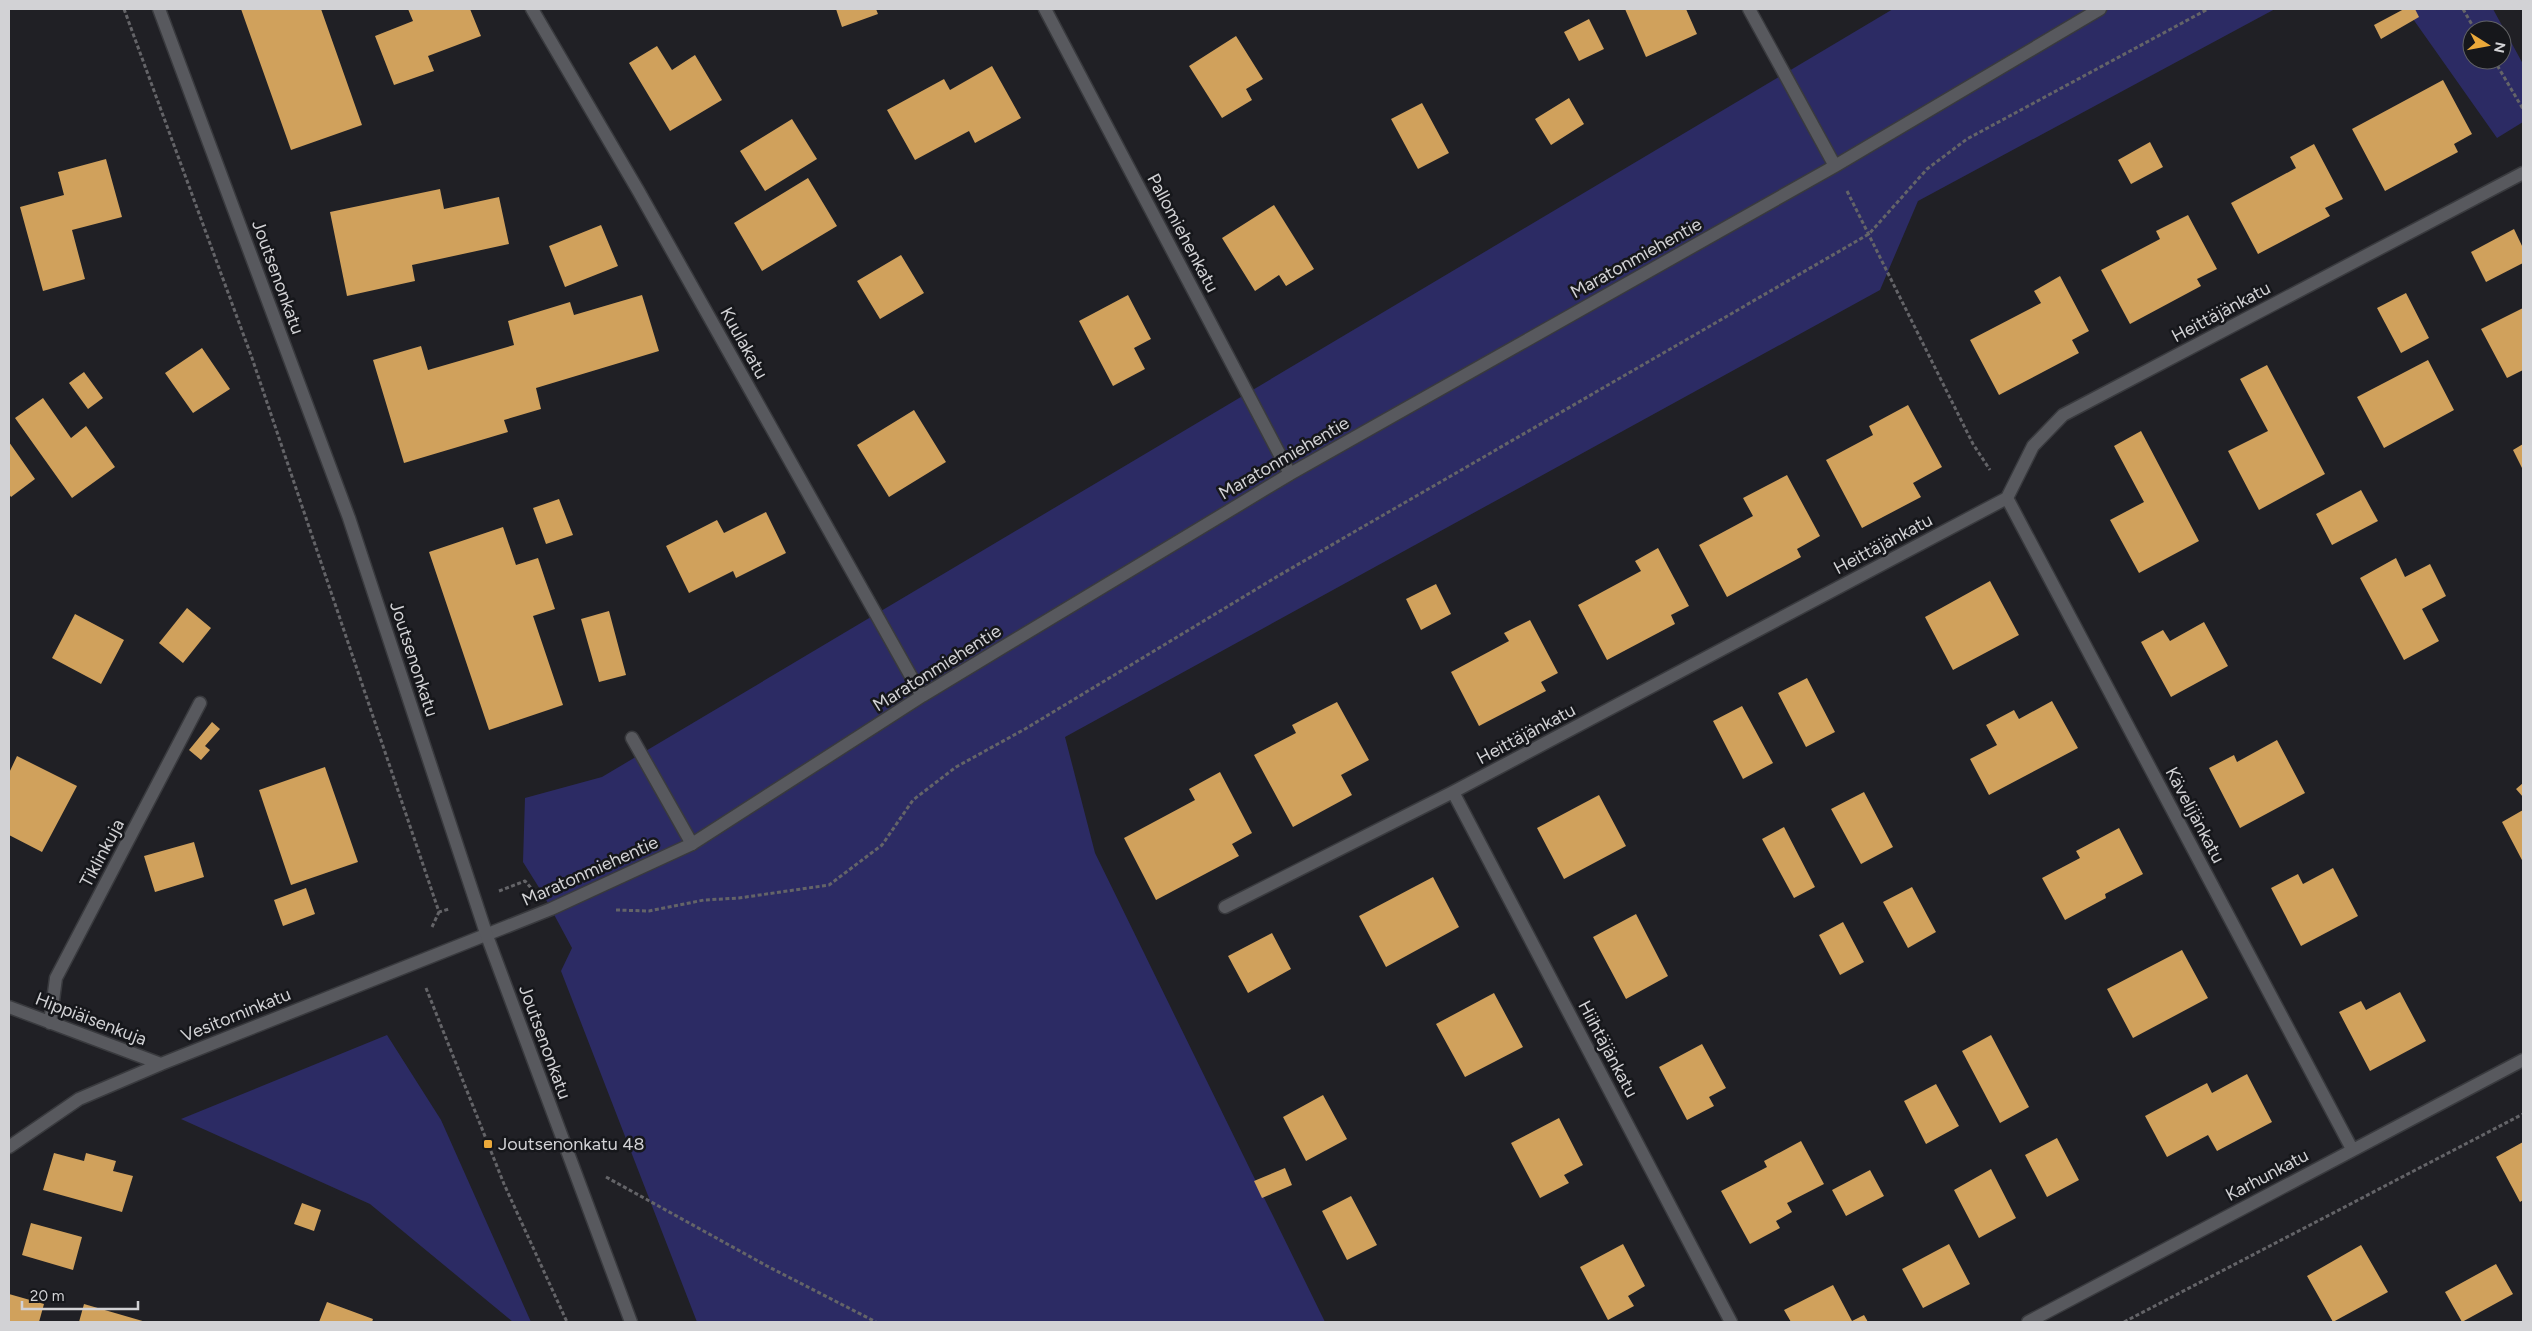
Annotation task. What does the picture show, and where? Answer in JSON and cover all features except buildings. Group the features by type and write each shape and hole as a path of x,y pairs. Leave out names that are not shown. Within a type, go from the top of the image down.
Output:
{"street":[{"name":"Joutsenonkatu","path":"159,9 349,518 487,936 631,1322"},
{"name":"Kuulakatu","path":"532,9 639,192 922,696"},
{"name":"Pallomiehenkatu","path":"1045,9 1290,474"},
{"path":"1749,9 1835,166"},
{"name":"Maratonmiehentie","path":"487,936 551,909 692,844 922,696 1290,474 1835,166 2100,9"},
{"name":"Heittäjänkatu","path":"1225,907 1453,792 2007,498 2033,446 2062,415 2523,174"},
{"name":"Kävelijänkatu","path":"2007,498 2352,1149"},
{"name":"Tiklinkuja","path":"50,1022 56,978 200,703"},
{"path":"632,738 692,844"},
{"name":"Hiihtäjänkatu","path":"1453,792 1732,1322"},
{"name":"Vesitorninkatu","path":"9,1147 79,1099 161,1064 487,936"},
{"name":"Hippiäisenkuja","path":"9,1007 161,1064"},
{"name":"Karhunkatu","path":"2028,1322 2523,1060"}],"path":[{"path":"124,9 252,358 439,912 416,963 504,1184 567,1322"},
{"path":"610,910 649,911 704,900 739,898 829,885 882,845 913,800 956,766 1025,729 1278,576 1869,234 1927,169 1967,139 2208,9"},
{"path":"2462,9 2469,20"},
{"path":"2500,70 2523,109"},
{"path":"1835,166 1973,444 2007,498"},
{"path":"439,912 524,881 551,909"},
{"path":"2124,1322 2523,1114"},
{"path":"569,1156 743,1254 876,1322"}],"shaded area":[{"path":"1893,9 2275,9 1918,201 1880,290 1065,737 1095,853 1325,1322 697,1322 561,971 572,948 543,894 523,862 525,798 602,777"},
{"path":"2406,9 2493,9 2499,20 2462,20 2462,70 2512,70 2512,44 2523,64 2523,122 2497,138"},
{"path":"387,1035 441,1120 531,1322 513,1322 370,1204 181,1119"}],"place":[{"name":"Joutsenonkatu 48","path":"488,1144"}]}
